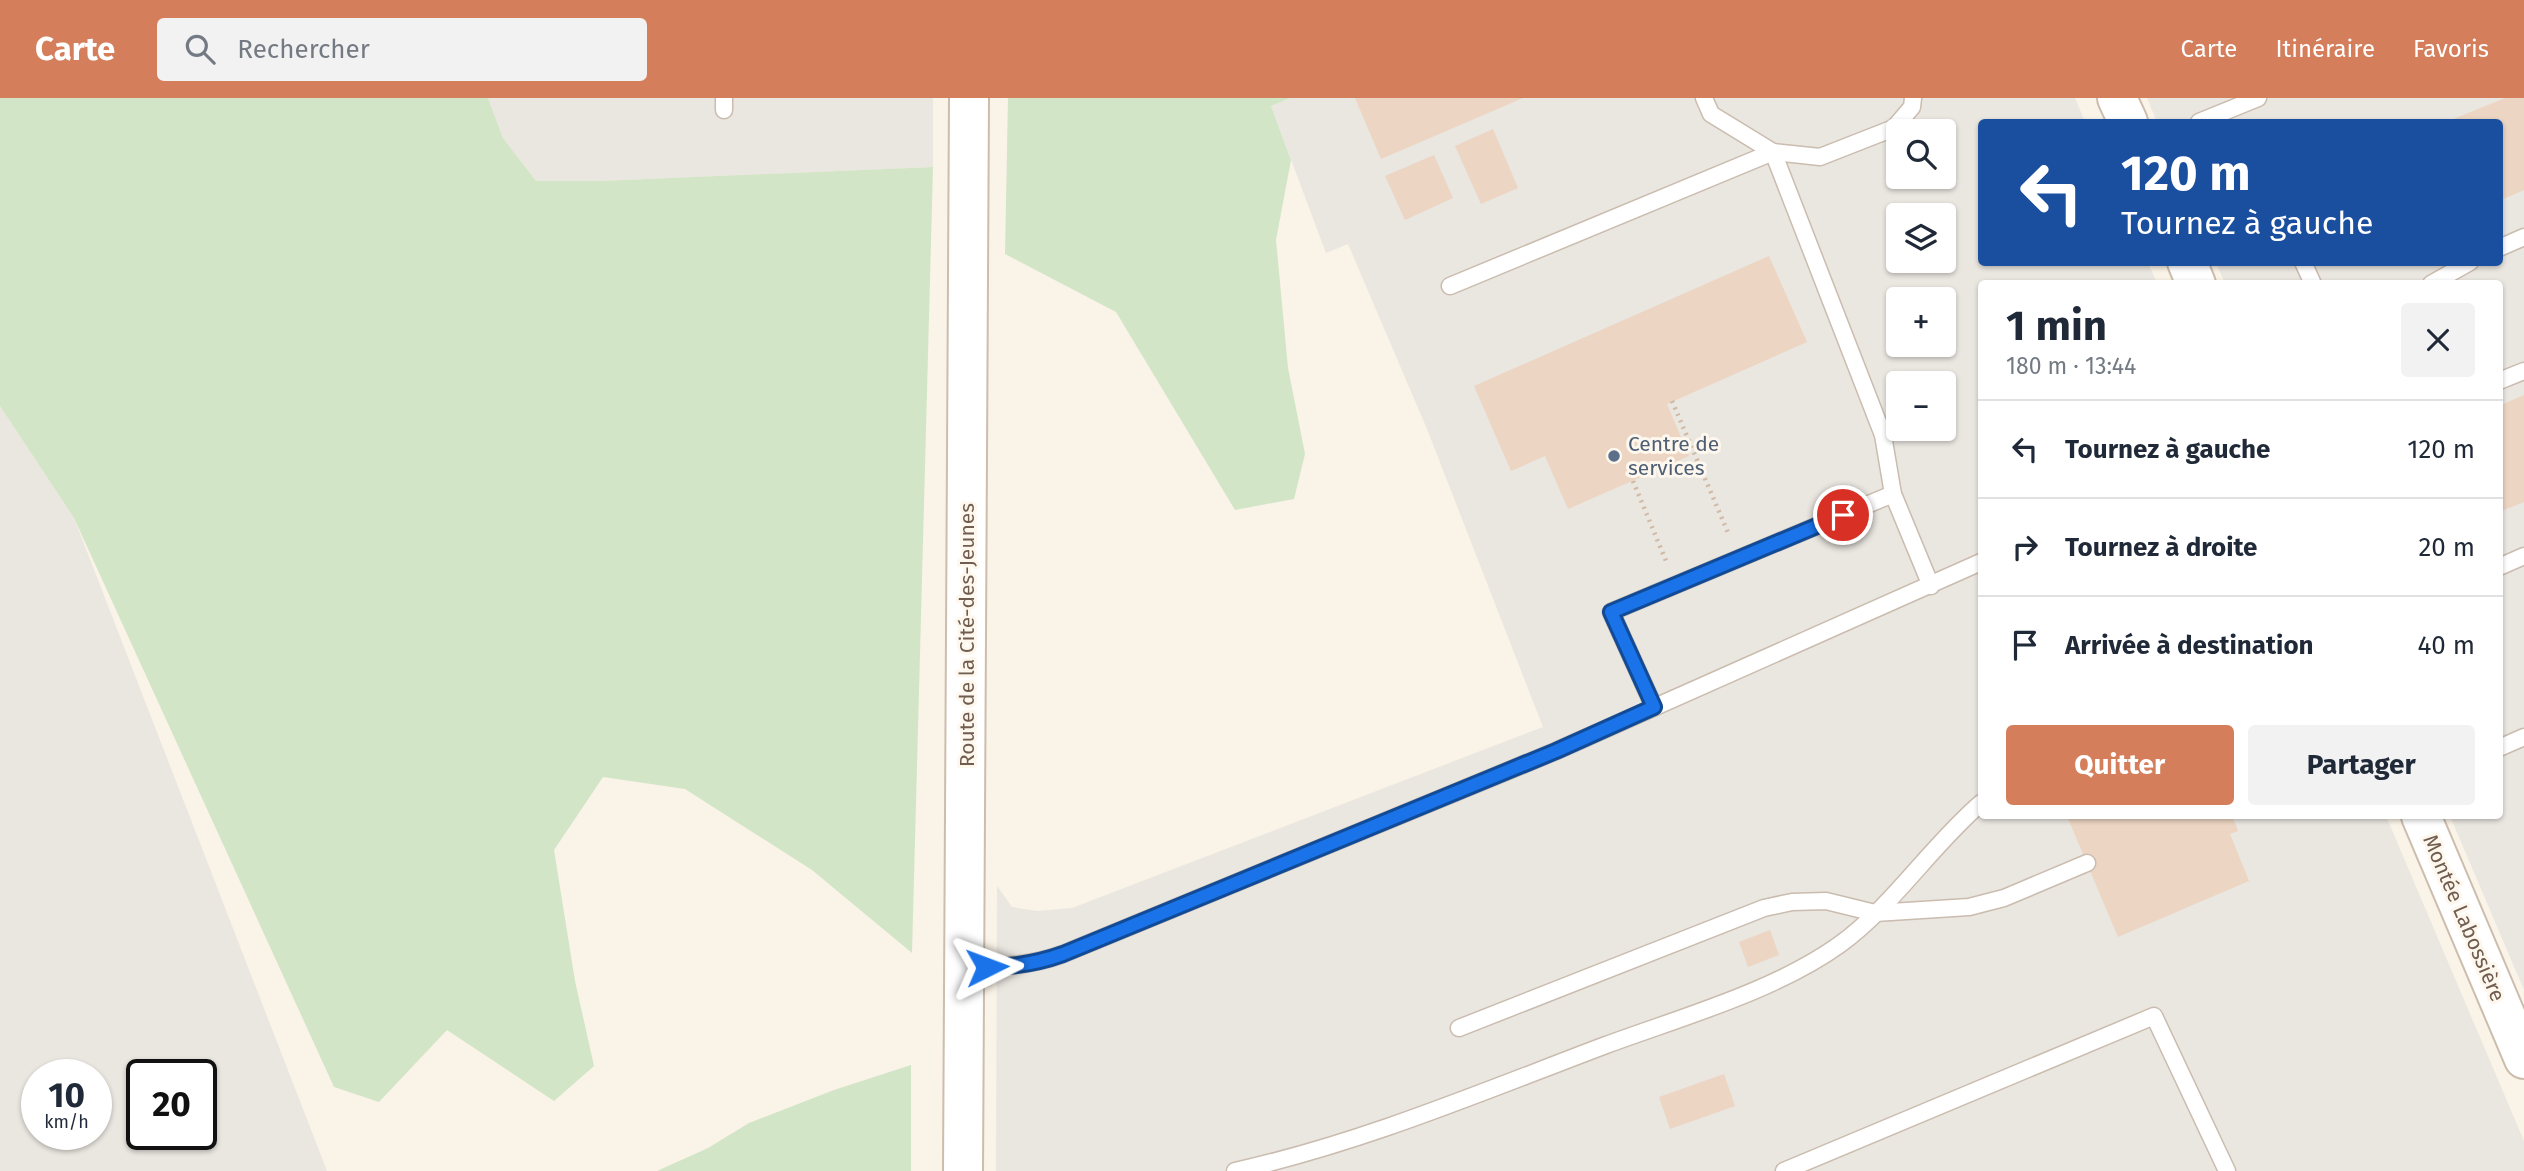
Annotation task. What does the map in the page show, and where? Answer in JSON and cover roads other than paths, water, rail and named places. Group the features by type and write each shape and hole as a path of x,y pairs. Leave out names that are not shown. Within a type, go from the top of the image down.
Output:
{"main road":[{"name":"Route de la Cité-des-Jeunes","path":"963,1171 969,98"},
{"path":"2117,98 2127,119"},
{"name":"Montée Labossière","path":"2422,819 2524,1059"}],"lane":[{"path":"1704,98 1711,114 1773,152 1820,157 1894,128 1912,107 1913,98"},
{"path":"2204,119 2227,104 2258,98"},
{"path":"1450,286 1773,152"},
{"path":"1773,152 1884,435 1893,494 1931,586"},
{"path":"2503,246 2524,237"},
{"path":"2438,280 2463,266"},
{"path":"2503,379 2524,371"},
{"path":"1654,707 1611,612 1893,494"},
{"path":"2503,565 2524,556"},
{"path":"964,967 1009,967 1056,957 1556,751 1978,563"},
{"path":"2503,746 2524,737"},
{"path":"1235,1171 1330,1145 1419,1115 1763,987 1838,945 1875,913 1957,824 1978,806"},
{"path":"1460,1028 1764,908 1792,902 1826,901 1875,913 1969,907 2004,898 2087,863"},
{"path":"1784,1171 1803,1167 2154,1016 2227,1171"}],"place":[{"name":"Centre de services","path":"1614,456"}]}
